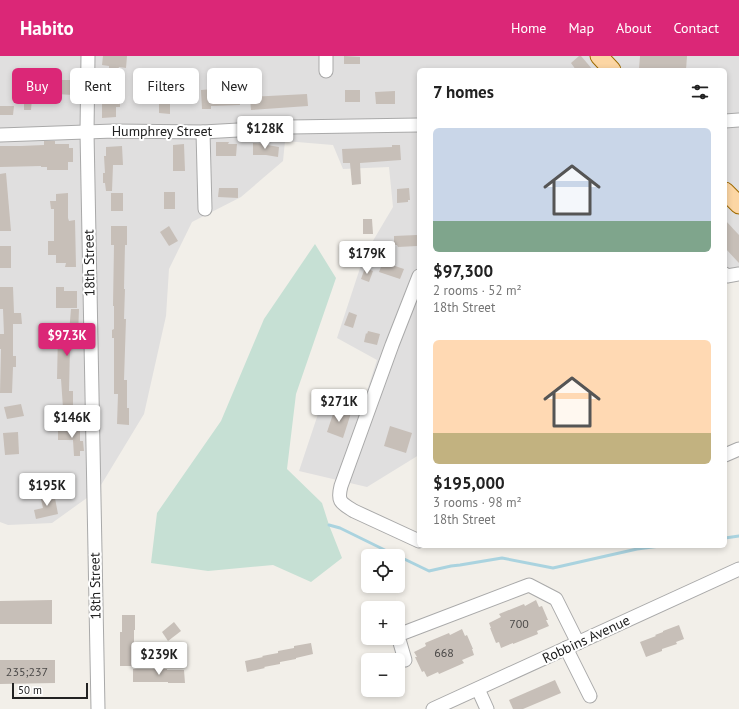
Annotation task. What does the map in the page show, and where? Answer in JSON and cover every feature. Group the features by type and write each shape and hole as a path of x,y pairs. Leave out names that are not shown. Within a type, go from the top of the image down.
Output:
{"main road":[{"path":"599,56 610,68"},
{"path":"727,193 739,206"}],"street":[{"name":"18th Street","path":"88,56 87,132 98,709"},
{"path":"326,56 326,70"},
{"path":"727,121 739,120"},
{"name":"Humphrey Street","path":"0,135 87,132 203,132 290,127 417,125"},
{"path":"203,132 205,209"},
{"path":"727,276 739,274"},
{"path":"417,281 345,474 339,494 340,500 354,511 417,540"},
{"path":"727,454 739,449"},
{"name":"Robbins Avenue","path":"433,709 739,569"},
{"path":"405,633 529,585 556,599 590,696"},
{"path":"478,689 487,709"}],"shaded area":[{"path":"0,56 739,56 739,278 727,281 727,68 417,68 417,456 367,487 299,471 322,402 361,409 377,360 337,338 364,256 393,207 389,167 343,169 333,145 285,141 283,161 241,197 192,222 169,269 166,316 144,414 98,490 52,523 8,525 0,522"}],"green space":[{"path":"315,244 336,278 296,394 287,469 322,503 342,558 311,582 273,565 208,571 151,563 157,513 221,421 264,319"}],"building":[{"path":"103,56 127,56 126,68 109,68 109,66 102,65"},
{"path":"344,56 360,57 360,64 344,64"},
{"path":"581,56 591,68 575,68 571,63"},
{"path":"640,56 687,56 686,68 639,68"},
{"path":"62,80 70,80 70,95 62,94"},
{"path":"201,90 207,90 207,104 240,105 211,106 211,109 202,109"},
{"path":"345,90 360,90 360,102 345,102"},
{"path":"395,91 395,104 376,104 375,92"},
{"path":"307,94 308,106 251,110 251,104 262,104 262,96"},
{"path":"24,104 32,104 31,110 24,110"},
{"path":"102,104 120,104 120,107 116,107 116,117 102,118"},
{"path":"159,104 170,104 170,114 159,113"},
{"path":"0,106 14,106 13,115 0,115"},
{"path":"44,141 55,141 55,144 69,144 69,148 73,148 73,162 68,162 68,170 47,170 47,167 41,166 0,167 0,146 44,145"},
{"path":"216,142 229,142 228,144 237,144 236,156 216,156"},
{"path":"253,143 279,147 278,157 253,155"},
{"path":"184,144 185,171 173,171 173,145"},
{"path":"392,145 400,145 401,160 360,163 361,184 352,185 350,163 343,163 342,149 392,147"},
{"path":"122,146 123,165 113,165 112,191 106,191 105,183 103,183 103,173 105,173 104,156 106,156 106,147"},
{"path":"6,173 11,231 0,231 0,174"},
{"path":"219,188 238,188 238,198 218,197"},
{"path":"409,188 410,200 408,200 408,202 397,203 397,189"},
{"path":"164,192 175,192 175,209 164,209"},
{"path":"68,193 68,218 69,221 75,220 76,267 65,267 66,263 56,263 56,255 48,255 48,241 54,241 54,209 51,209 50,201 56,201 56,194"},
{"path":"111,193 123,193 123,211 111,211"},
{"path":"363,219 372,219 373,234 363,234"},
{"path":"727,222 739,235 739,263 727,250"},
{"path":"111,226 127,226 124,289 124,319 126,319 124,380 127,380 127,408 129,408 129,425 117,424 118,394 114,394 114,338 112,338 112,330 114,329 114,245 111,245"},
{"path":"169,226 178,241 169,246 160,232"},
{"path":"417,235 417,246 398,247 397,245 394,245 394,236"},
{"path":"0,246 11,246 11,268 0,268"},
{"path":"383,262 404,269 400,279 379,272"},
{"path":"365,268 373,271 369,282 361,279"},
{"path":"0,287 13,287 14,313 21,313 22,324 13,324 13,356 16,356 16,367 13,367 12,393 0,393 0,334 4,334 3,309 0,309"},
{"path":"56,287 64,287 64,291 77,291 77,308 56,308"},
{"path":"71,309 79,309 79,336 78,347 70,346 69,391 73,391 73,408 63,408 61,379 57,379 58,333 69,333"},
{"path":"349,312 357,315 353,328 344,325"},
{"path":"368,331 380,334 377,345 364,342"},
{"path":"21,404 24,416 7,419 4,407"},
{"path":"335,408 351,413 343,438 327,432"},
{"path":"390,426 412,433 406,453 384,446"},
{"path":"58,429 80,429 80,441 83,441 84,451 80,451 80,456 74,456 73,440 58,440"},
{"path":"18,432 19,454 5,455 3,433"},
{"path":"54,493 58,514 36,519 34,510 43,508 40,495"},
{"path":"52,600 52,624 0,624 0,601"},
{"path":"536,600 539,607 542,606 549,626 537,631 538,634 501,648 499,642 496,643 489,623 501,617 499,614 524,604 525,606"},
{"path":"122,615 135,615 134,666 120,666 120,632 122,632"},
{"path":"174,622 181,631 168,641 162,632"},
{"path":"679,625 684,639 676,642 677,644 646,657 640,642"},
{"path":"462,629 465,636 467,635 474,655 462,660 464,663 439,674 438,672 427,677 424,671 422,672 414,652 426,646 425,643 449,633 450,635"},
{"path":"311,643 313,654 247,672 245,661 278,653 278,651 294,648 294,646"},
{"path":"0,660 55,660 55,683 0,684"},
{"path":"133,669 184,670 185,683 133,682"},
{"path":"555,680 561,693 523,709 513,709 509,700"}],"waterway":[{"path":"329,525 340,528 383,549"},
{"path":"727,538 739,536"},
{"path":"405,559 429,571 502,558 553,568 645,548"}]}
